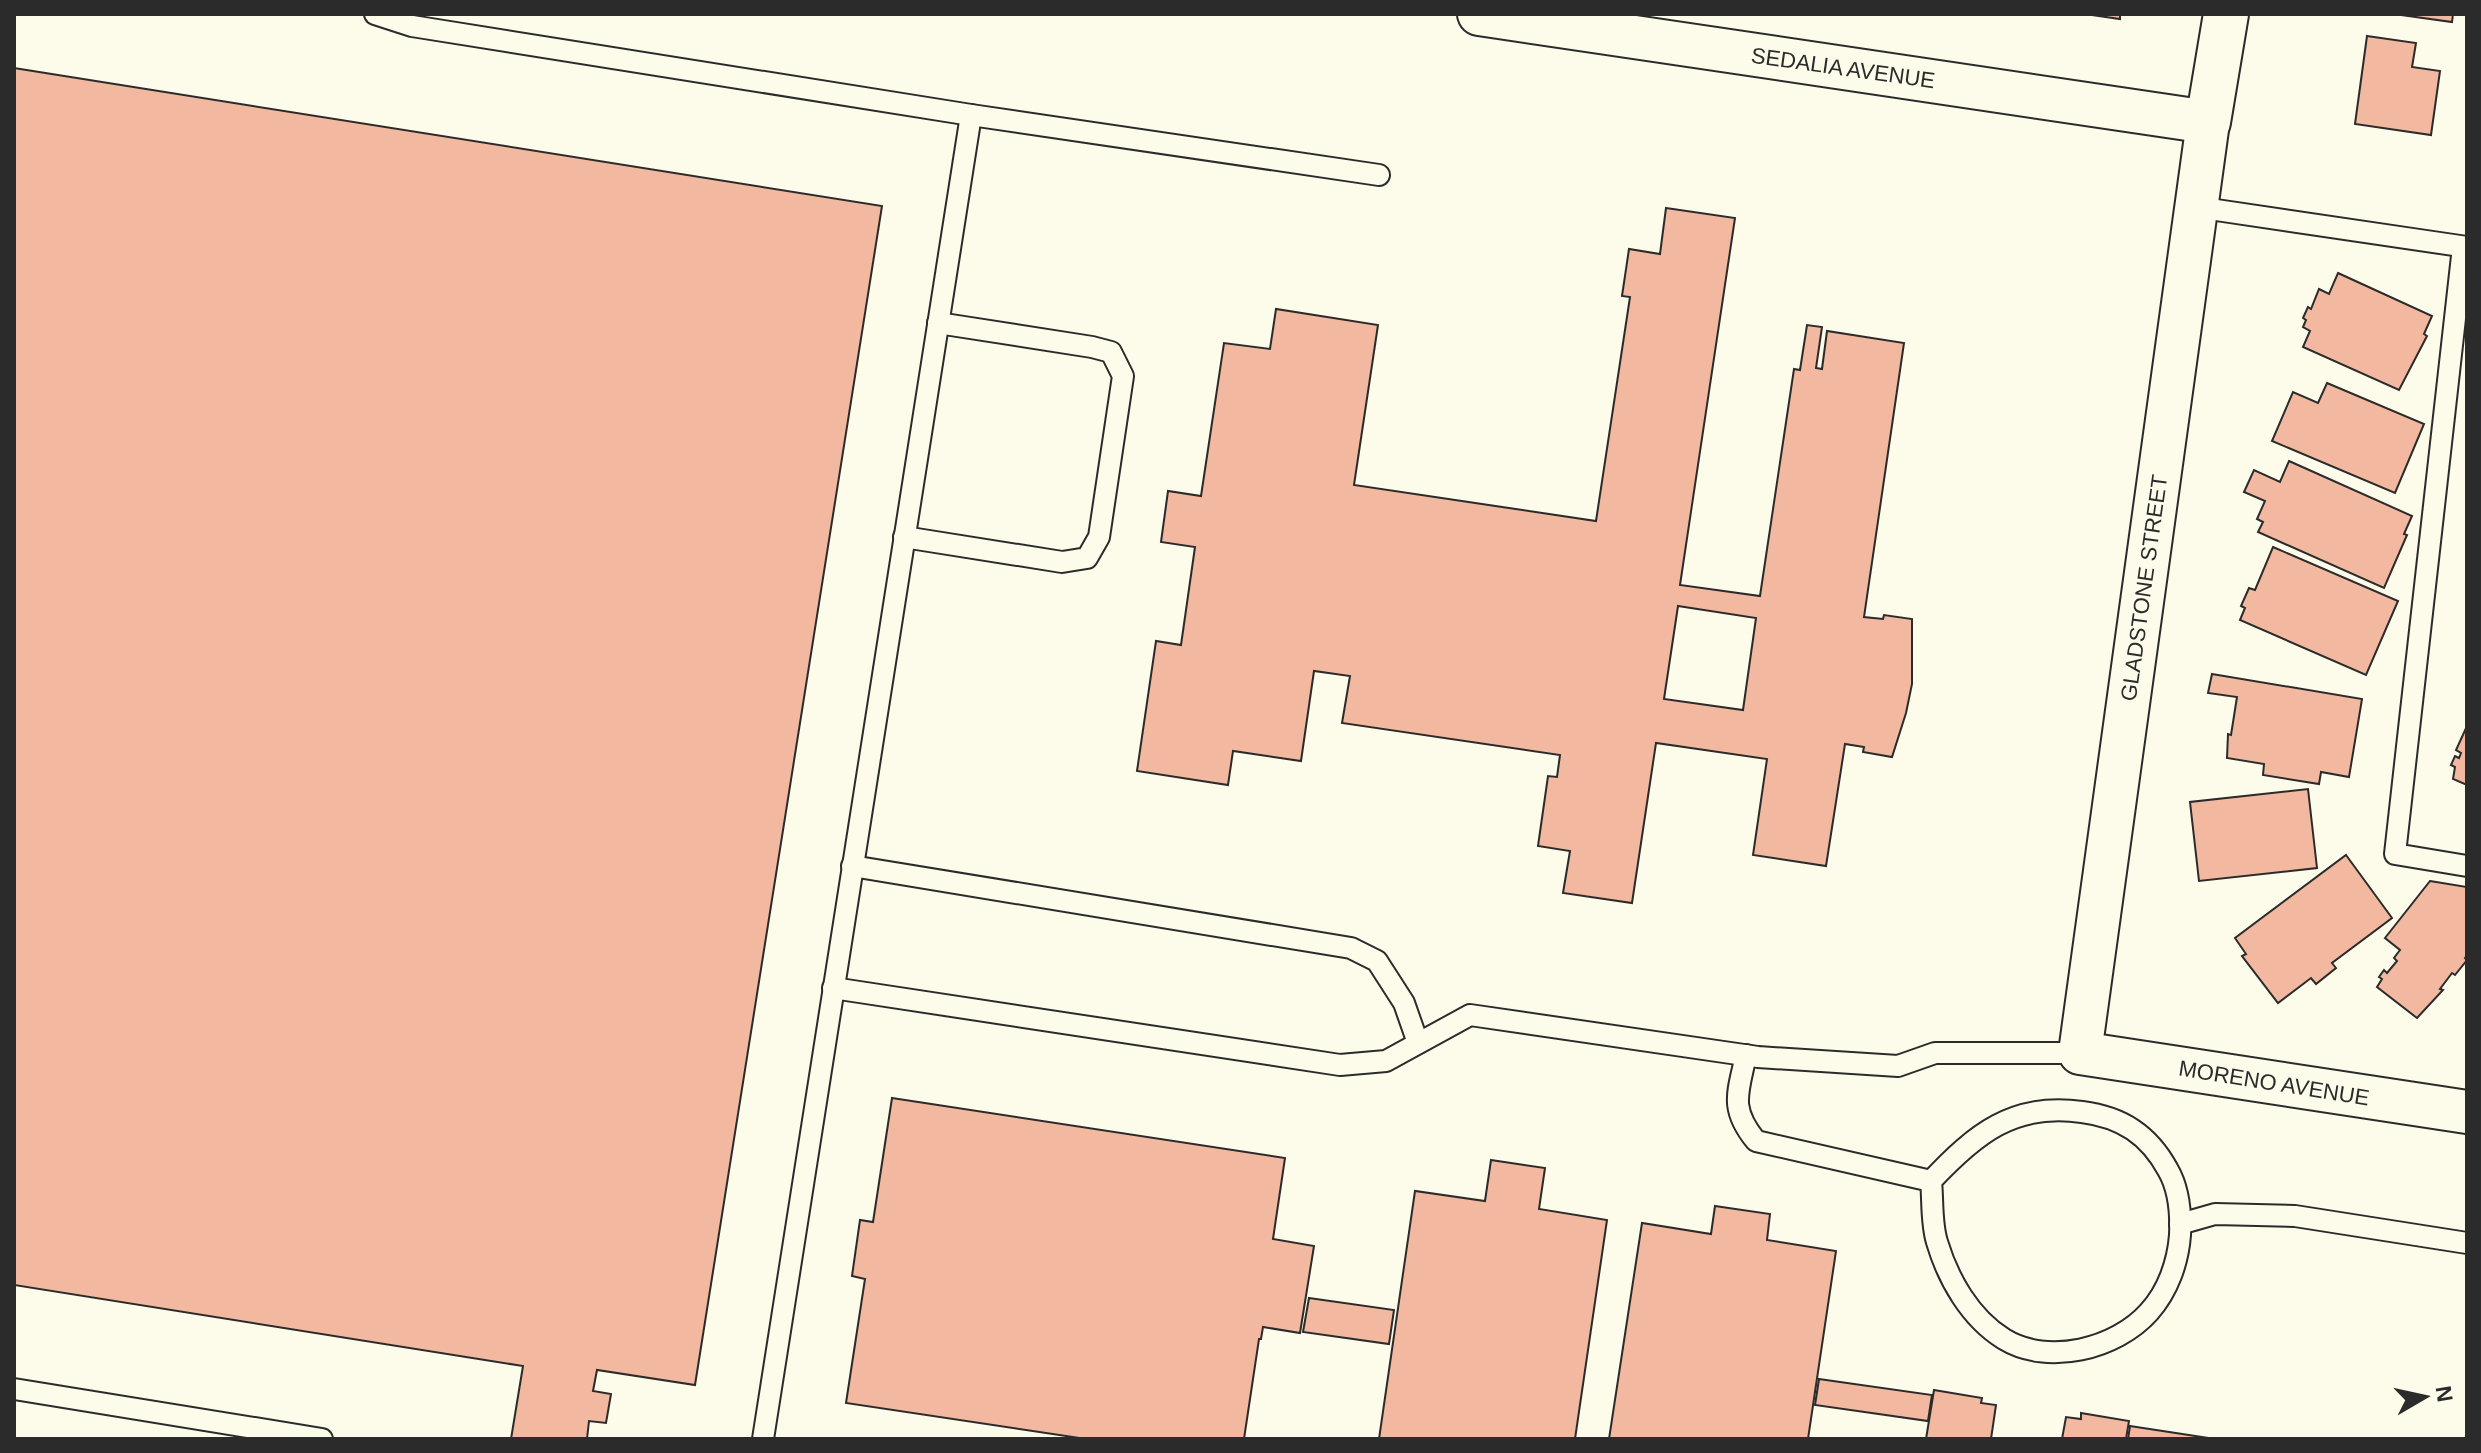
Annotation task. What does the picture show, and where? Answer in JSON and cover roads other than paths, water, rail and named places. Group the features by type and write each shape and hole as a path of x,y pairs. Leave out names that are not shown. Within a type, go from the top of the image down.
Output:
{"street":[{"name":"SEDALIA AVENUE","path":"1479,14 2208,122"},
{"path":"2208,122 2226,14"},
{"name":"GLADSTONE STREET","path":"2080,1053 2208,122"},
{"name":"MORENO AVENUE","path":"2080,1053 2467,1112"}],"lane":[{"path":"375,14 412,26 971,115 1379,175"},
{"path":"763,1439 971,115"},
{"path":"2196,207 2465,247 2395,854 2467,866"},
{"path":"904,537 1062,562 1087,558 1099,537 1123,376 1111,352 938,323"},
{"path":"852,866 1351,948 1377,961 1404,1003 1418,1043"},
{"path":"833,988 1340,1065 1386,1061 1470,1015 1746,1055 1898,1066 1935,1053 2080,1053"},
{"path":"1746,1055 1737,1100 1742,1124 1756,1141 1931,1181"},
{"path":"2065,1109 2104,1115 2130,1127 2157,1150 2176,1184 2179,1255 2169,1281 2150,1312 2128,1330 2100,1344 2070,1352 2036,1351 2006,1340 1973,1314 1952,1279 1936,1240 1931,1181 1958,1152 1989,1128 2028,1112 2065,1109"},
{"path":"2180,1224 2215,1214 2295,1216 2467,1243"},
{"path":"14,1389 322,1439"}]}
